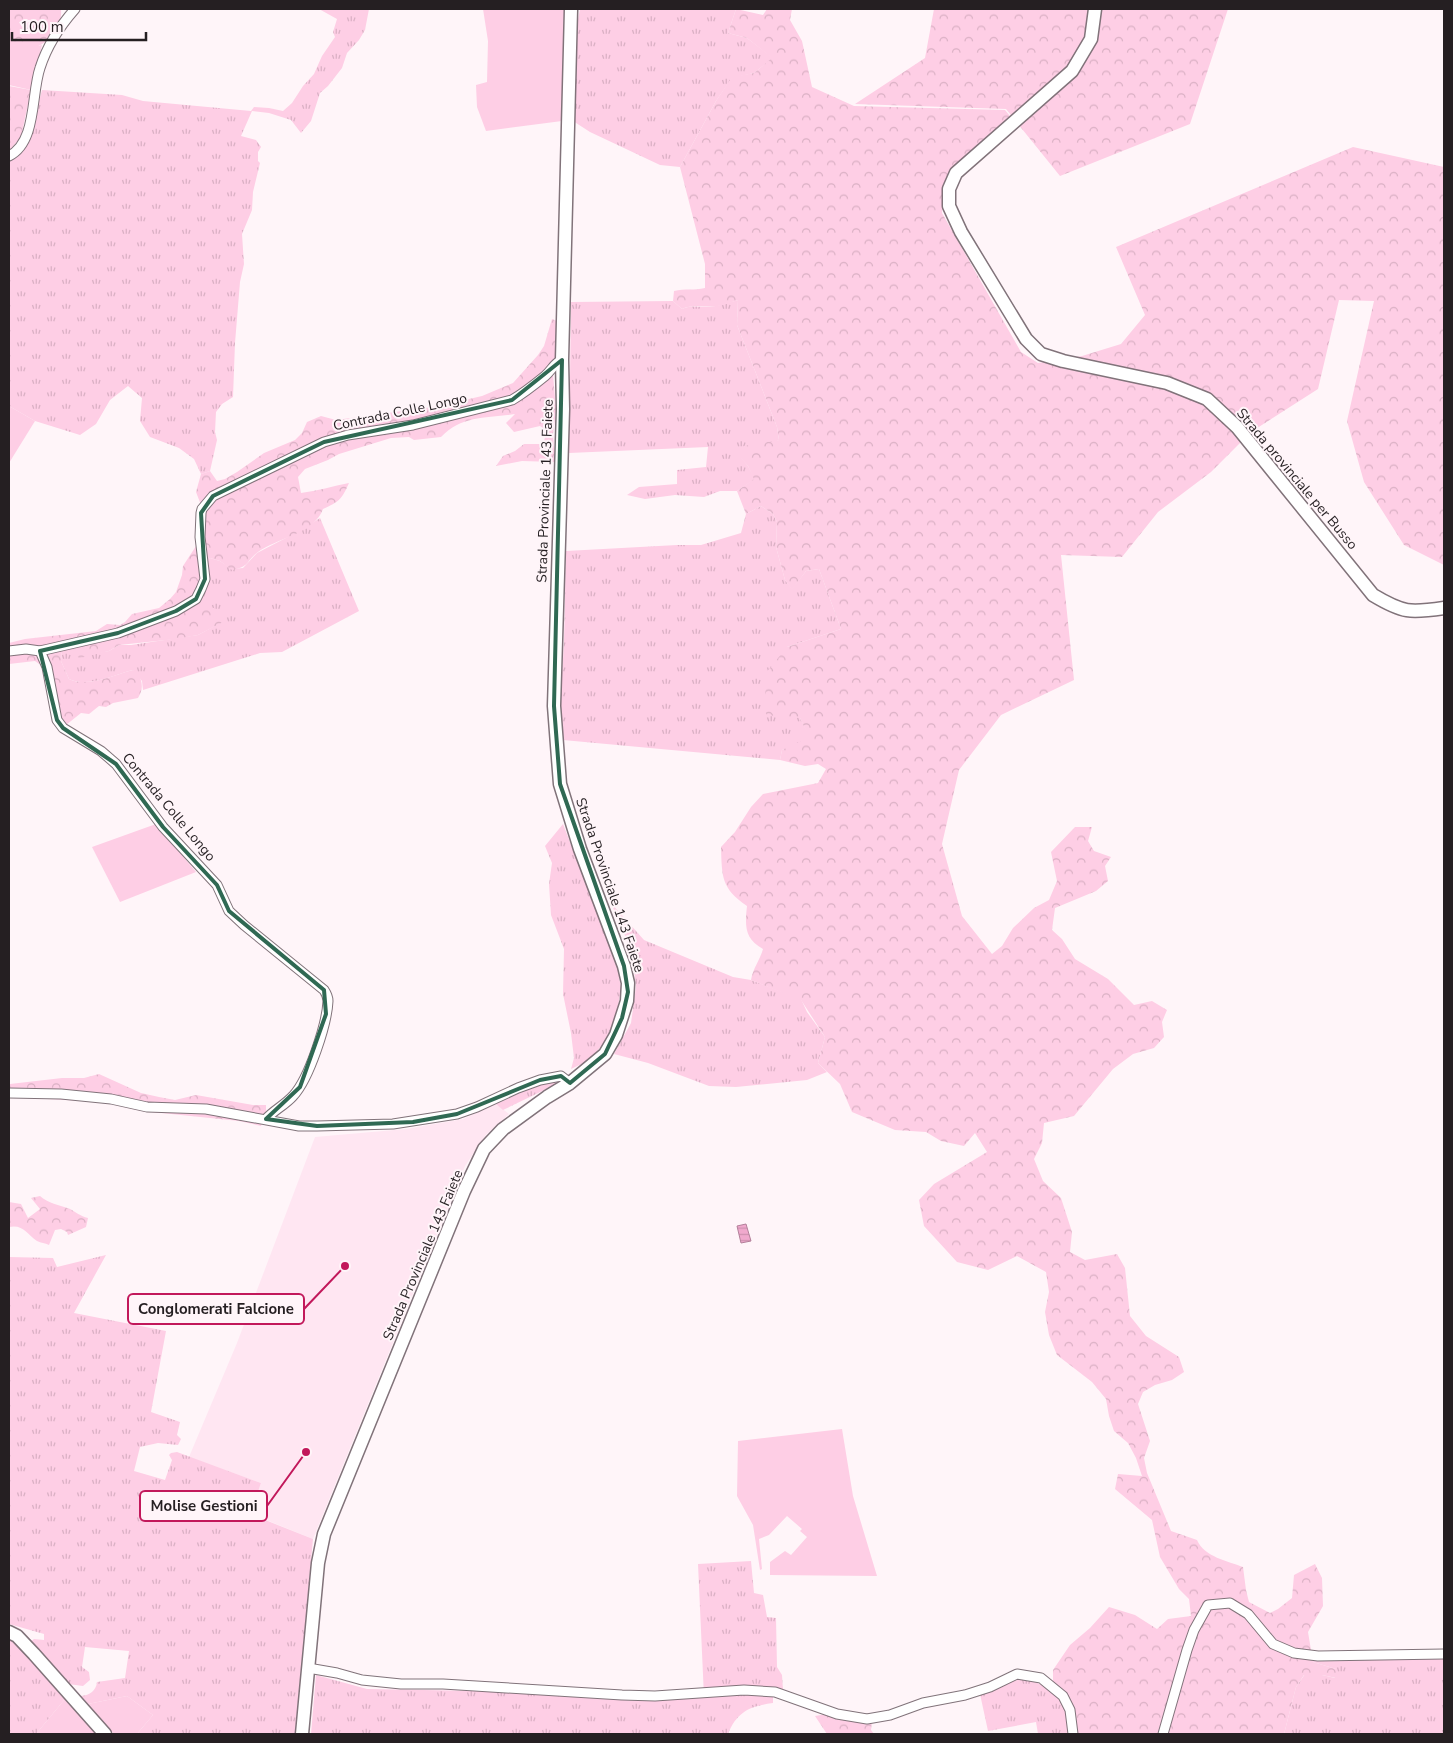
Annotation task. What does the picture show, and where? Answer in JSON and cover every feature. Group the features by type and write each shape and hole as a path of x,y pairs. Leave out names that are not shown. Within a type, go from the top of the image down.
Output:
{"main road":[{"name":"Strada Provinciale 143 Faiete","path":"302,1734 318,1563 324,1534 464,1191 484,1149 493,1138 546,1097 570,1083 605,1054 616,1035 628,992 624,966 580,849 560,784 554,706 563,409 562,360 571,9"},
{"name":"Strada provinciale per Busso","path":"1095,9 1091,39 1072,71 956,173 949,189 949,206 961,232 1026,339 1041,354 1063,361 1167,383 1207,399 1237,427 1373,595 1393,607 1415,612 1444,608"},
{"path":"9,1632 16,1636 34,1654 105,1734"}],"street":[{"path":"9,156 15,153 26,136 39,69 57,31 75,9"},
{"name":"Contrada Colle Longo","path":"9,651 26,648 40,651 118,633 176,611 196,599 205,578 200,537 201,513 213,496 324,442 348,435 422,423 512,400 524,393 547,374 556,362 562,360"},
{"name":"Contrada Colle Longo","path":"40,651 47,666 57,720 63,728 101,750 116,764 163,827 217,885 229,911 324,990 328,998 326,1014 316,1051 300,1087 292,1097 266,1119"},
{"path":"9,1093 61,1094 111,1098 147,1107 206,1109 299,1126 317,1126 413,1122 457,1114 540,1080 561,1076 570,1083"},
{"path":"1163,1734 1194,1630 1208,1606 1230,1602 1248,1614 1273,1644 1294,1653 1318,1656 1444,1654"},
{"path":"308,1668 362,1680 391,1683 622,1695 655,1696 736,1690 775,1692 837,1714 867,1719 890,1715 923,1703 965,1695 990,1687 1017,1674 1041,1678 1063,1696 1070,1710 1074,1734"}],"highlighted area":[{"path":"562,360 554,706 560,784 624,966 628,992 622,1018 605,1054 570,1083 561,1076 540,1080 457,1114 413,1122 317,1126 266,1119 300,1087 326,1014 324,990 229,911 217,885 163,827 116,764 63,728 57,720 40,651 118,633 176,611 196,599 205,579 201,513 213,496 324,442 512,400"}],"shaded area":[{"path":"496,1104 509,1114 486,1135 465,1166 313,1539 249,1513 261,1483 189,1457 237,1343 315,1137 406,1129 463,1119"},
{"path":"746,1224 751,1241 741,1243 737,1226"}],"green space":[{"path":"9,9 65,9 61,10 59,23 52,35 41,44 28,48 9,45"},
{"path":"319,9 369,9 365,30 347,53 342,68 320,93 311,121 301,133 291,120 269,113 252,111 241,136 256,140 261,147 258,152 258,161 260,163 253,192 252,210 242,234 244,264 240,282 233,397 222,404 216,412 215,432 217,440 210,471 201,474 194,459 179,448 150,437 140,421 142,398 128,386 110,400 96,424 80,435 35,421 9,406 9,161 28,142 42,90 122,95 143,101 251,111 254,107 283,111 292,103 303,86 314,74 322,56 335,37 333,32 337,19"},
{"path":"483,9 564,9 562,121 486,131 477,107 476,85 487,82 488,41"},
{"path":"580,9 736,9 728,33 747,38 773,58 754,73 732,78 716,101 680,167 660,165 590,132 573,121 575,36"},
{"path":"736,9 763,15 767,9 792,9 790,20 802,41 812,87 854,106 1005,110 1010,116 952,169 943,186 942,213 1021,352 1038,363 1082,356 1121,344 1145,315 1116,247 1353,147 1444,167 1444,565 1404,545 1364,482 1347,421 1374,301 1339,300 1318,389 1251,432 1211,472 1158,512 1122,557 1061,555 1074,680 1001,715 959,770 942,844 962,916 992,954 1002,946 1013,928 1034,908 1049,900 1057,881 1051,852 1075,827 1092,827 1088,841 1094,851 1111,857 1105,866 1108,881 1096,891 1055,908 1052,930 1062,939 1075,959 1108,979 1134,1005 1152,1001 1167,1010 1162,1022 1164,1037 1154,1048 1133,1054 1113,1069 1074,1116 1044,1123 1042,1143 1034,1159 1043,1181 1061,1198 1072,1232 1070,1252 1085,1260 1117,1254 1125,1268 1130,1316 1146,1336 1179,1357 1184,1372 1172,1380 1155,1385 1143,1392 1138,1404 1150,1441 1144,1458 1147,1473 1171,1531 1197,1540 1205,1551 1243,1567 1249,1602 1270,1613 1292,1598 1294,1575 1315,1564 1322,1578 1323,1606 1308,1632 1313,1662 1336,1669 1336,1678 1322,1675 1304,1675 1296,1687 1284,1734 1077,1734 1072,1705 1053,1683 1053,1670 1070,1645 1090,1628 1109,1607 1135,1615 1157,1629 1168,1619 1191,1616 1189,1599 1179,1589 1160,1557 1152,1520 1115,1489 1118,1474 1142,1476 1136,1458 1128,1443 1114,1431 1106,1399 1092,1382 1057,1355 1049,1335 1045,1312 1049,1292 1046,1272 1017,1256 988,1270 957,1262 924,1226 919,1200 934,1184 987,1152 975,1133 964,1146 941,1141 926,1132 895,1130 852,1112 840,1084 818,1063 825,1037 801,1000 751,980 763,949 752,941 747,931 747,906 738,900 725,881 721,847 735,832 751,807 763,794 818,783 826,769 818,764 805,766 780,760 782,750 801,741 811,741 800,718 766,715 765,674 787,647 841,629 819,569 806,571 792,590 785,580 776,547 777,522 773,514 761,506 746,514 737,491 754,479 748,466 739,456 744,446 779,440 777,427 737,325 738,300 718,306 682,309 673,301 674,291 705,288 705,264 680,167 716,101 732,77 754,73 772,58 747,38 728,33"},
{"path":"934,9 1228,9 1190,124 1060,176 1006,109 855,104 925,58"},
{"path":"9,45 42,45 31,90 9,85"},
{"path":"9,86 31,90 21,137 9,151"},
{"path":"738,300 737,325 777,427 779,440 740,456 755,479 737,491 720,491 704,497 675,495 645,499 627,495 639,487 677,484 677,470 706,467 708,447 569,453 571,302 673,301 682,309 722,305"},
{"path":"552,319 557,321 557,371 553,374 556,410 553,434 555,462 522,461 496,466 503,456 515,451 524,444 543,444 547,431 540,426 514,432 506,423 515,414 466,421 449,430 441,437 414,440 409,437 391,438 339,454 305,469 298,477 301,493 349,483 339,499 323,509 312,524 294,535 266,547 238,569 232,570 220,561 210,558 194,592 198,605 214,608 223,622 198,635 119,645 109,651 80,658 62,650 61,661 69,679 84,682 133,670 138,672 142,685 138,698 113,703 106,707 99,706 89,714 81,713 66,725 60,720 53,672 48,659 39,664 35,661 9,664 9,643 25,639 96,631 107,624 120,625 132,614 159,608 170,599 176,592 183,566 198,543 201,505 196,492 201,474 210,471 217,481 225,479 264,453 295,440 302,433 307,422 321,416 336,420 439,406 482,396 513,383 544,346"},
{"path":"9,406 35,421 9,463"},
{"path":"761,506 773,514 777,522 776,547 785,580 792,589 806,571 819,569 841,629 787,647 800,718 812,741 782,750 780,760 563,740 560,703 564,640 566,551 701,545 741,533 746,514"},
{"path":"320,518 359,611 282,652 260,653 143,690 142,681 133,670 93,681 85,682 69,679 61,661 62,649 96,653 109,651 119,645 131,645 198,635 222,622 195,601 194,595 197,582 210,558 220,561 232,569 243,568 257,553"},
{"path":"156,824 196,872 120,902 92,847"},
{"path":"563,824 617,963 621,989 616,1018 604,1043 588,1061 571,1069 574,1058 563,994 564,949 551,915 549,884 552,863 545,846"},
{"path":"611,903 644,940 733,977 751,980 801,999 807,1012 825,1037 818,1063 827,1072 807,1080 736,1087 709,1086 648,1063 614,1054 631,1023 636,987 632,952"},
{"path":"99,1074 141,1093 159,1097 175,1100 196,1095 253,1105 266,1105 266,1111 261,1126 239,1121 142,1111 104,1102 9,1097 9,1082 10,1084 62,1078 84,1078"},
{"path":"552,1081 559,1083 503,1110 496,1104 528,1089"},
{"path":"40,1196 88,1218 86,1227 68,1235 67,1232 61,1229 55,1230 49,1245 37,1241 21,1228 9,1227 9,1202 21,1204 28,1218 40,1209 31,1198"},
{"path":"106,1255 74,1313 166,1331 151,1412 180,1422 177,1435 181,1439 178,1445 158,1443 140,1447 134,1471 165,1480 172,1460 169,1455 177,1452 261,1483 250,1514 313,1539 295,1734 137,1734 153,1715 127,1696 88,1704 81,1696 92,1692 97,1682 125,1678 129,1651 85,1647 82,1667 89,1672 90,1680 83,1686 68,1684 30,1642 34,1639 44,1640 44,1634 9,1624 9,1257 53,1258 57,1267"},
{"path":"842,1429 853,1496 877,1576 770,1575 770,1562 785,1551 791,1555 807,1537 800,1531 802,1529 787,1516 769,1535 759,1539 762,1569 760,1570 753,1525 737,1496 738,1441"},
{"path":"751,1561 754,1593 763,1595 767,1617 776,1618 777,1667 782,1675 783,1690 773,1687 773,1703 751,1708 740,1715 728,1734 311,1734 316,1675 367,1689 481,1691 640,1701 641,1699 704,1697 698,1564"},
{"path":"9,1638 22,1649 65,1699 36,1734 9,1733"},
{"path":"1444,1659 1444,1734 1284,1734 1296,1687 1305,1674 1335,1678 1336,1669 1313,1662 1313,1660"},
{"path":"1024,1679 1042,1685 1058,1697 1066,1710 1069,1734 1038,1734 1036,1722 988,1731 980,1694 1012,1681"},
{"path":"127,1696 153,1715 137,1734 114,1734 88,1704"},
{"path":"65,1699 96,1734 36,1734"},
{"path":"827,1714 845,1720 872,1722 871,1730 874,1734 827,1734 815,1716"}],"place":[{"name":"Conglomerati Falcione","path":"345,1266"},
{"name":"Molise Gestioni","path":"306,1452"}]}
